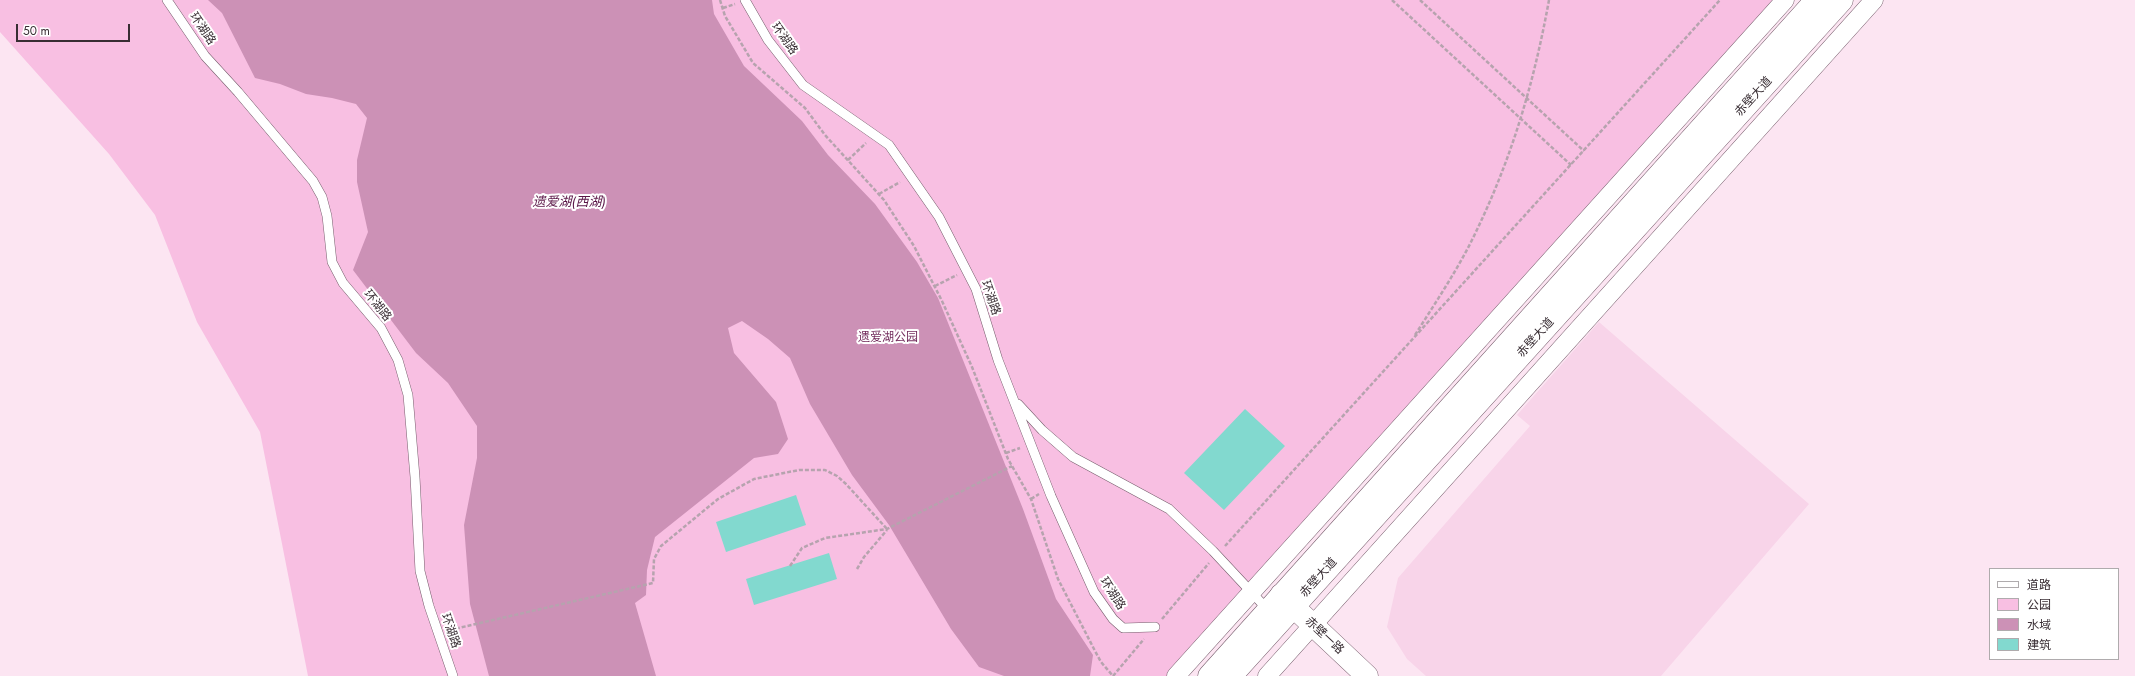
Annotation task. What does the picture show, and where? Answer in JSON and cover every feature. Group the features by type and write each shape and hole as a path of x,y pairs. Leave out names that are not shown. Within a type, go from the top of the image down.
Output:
{"main road":[{"name":"赤壁大道","path":"1231,676 1281,604 1816,0"},
{"name":"赤壁大道","path":"1208,676 1281,604 1842,0"},
{"name":"赤壁一路","path":"1281,604 1313,625 1367,676"}],"street":[{"path":"1176,676 1785,0"},
{"path":"1268,676 1874,0"}],"lane":[{"name":"环湖路","path":"168,0 205,56 313,181 322,197 327,216 332,262 343,283 381,328 398,360 408,395 415,477 420,571 438,634 453,676"},
{"name":"环湖路","path":"745,0 768,40 802,85 888,145 939,217 976,289 998,360 1016,402 1051,496 1094,592 1113,619 1123,628 1155,627"},
{"path":"1016,402 1042,430 1073,457 1169,509 1252,592 1281,604"}],"path":[{"path":"720,0 725,16 753,62 805,108 825,135 880,194 914,246 972,367 986,406 1012,466 1031,499 1058,578 1075,614 1101,662 1113,676 1216,555 1720,0"},
{"path":"1392,0 1570,165"},
{"path":"1420,0 1584,150"},
{"path":"1410,342 1469,245 1494,193 1521,119 1527,98 1549,0"},
{"path":"848,160 874,134"},
{"path":"880,194 911,176"},
{"path":"934,286 967,271"},
{"path":"790,566 802,548 825,538 887,530 1012,466"},
{"path":"438,634 470,625 648,586 653,583 654,560 661,546 718,499 736,487 754,478 800,470 825,470 837,476 846,484 887,530"},
{"path":"857,570 864,557 887,530"}],"shaded area":[{"path":"1599,322 1809,504 1661,676 1426,676 1407,659 1387,627 1398,578 1530,426 1517,415"}],"green space":[{"name":"遗爱湖公园","path":"0,0 1777,0 1168,676 308,676 260,432 197,322 155,215 109,154 0,32"}],"water":[{"name":"遗爱湖(西湖)","path":"208,0 712,0 714,14 744,66 802,121 828,155 875,204 917,262 938,298 1023,509 1056,599 1093,655 1090,676 1004,676 979,667 951,629 889,525 852,475 810,404 790,358 768,339 742,321 728,328 734,353 776,402 788,439 778,454 754,458 655,537 647,570 646,595 635,603 656,676 489,676 470,604 464,525 477,458 477,426 448,383 416,353 353,270 368,232 357,182 357,160 367,118 356,104 306,94 280,84 255,78 222,13"}],"building":[{"path":"1245,409 1285,446 1224,510 1184,473"},
{"path":"796,495 806,525 726,552 716,522"},
{"path":"829,553 837,579 754,605 746,579"}]}
